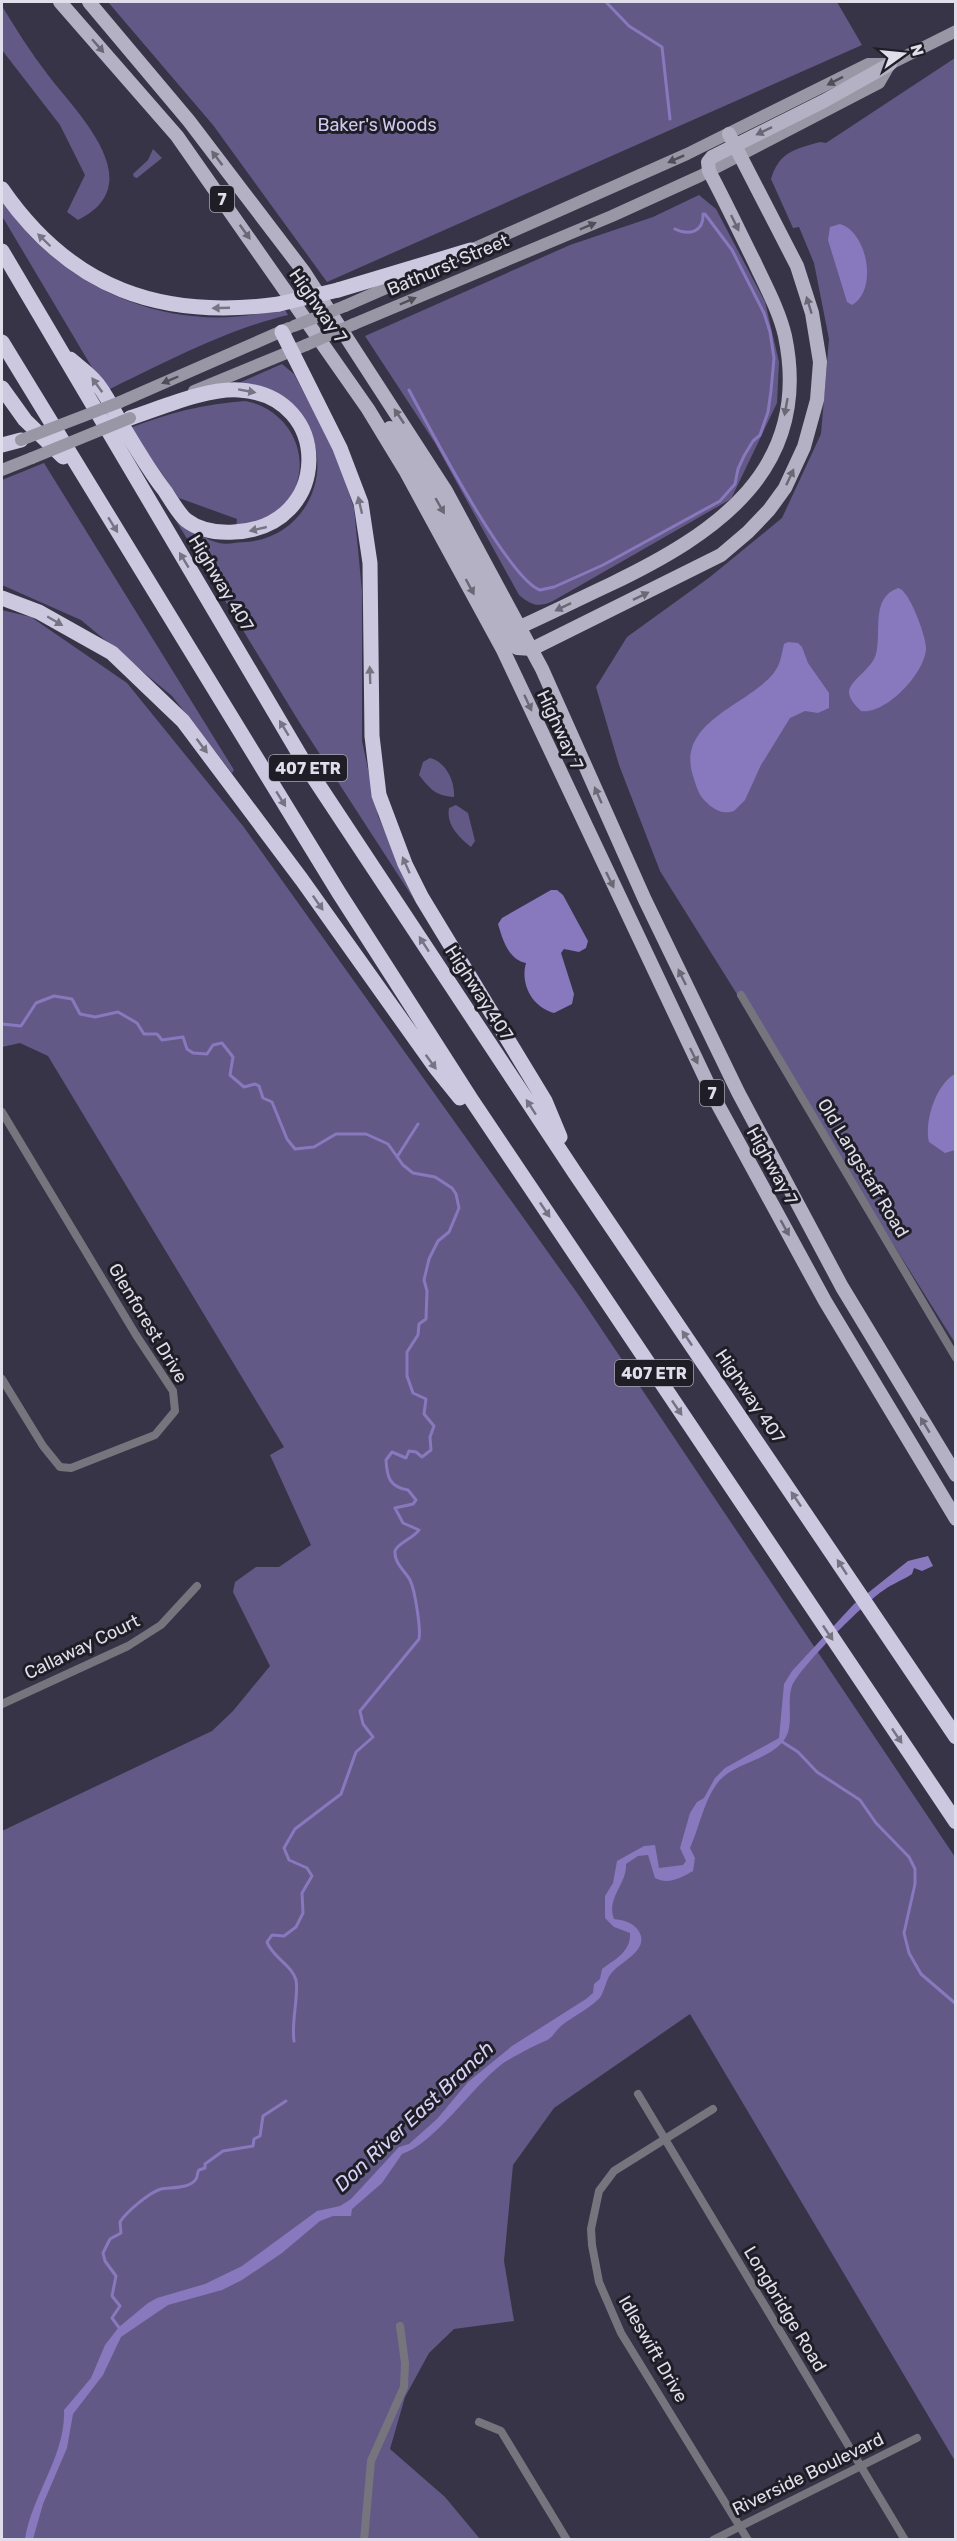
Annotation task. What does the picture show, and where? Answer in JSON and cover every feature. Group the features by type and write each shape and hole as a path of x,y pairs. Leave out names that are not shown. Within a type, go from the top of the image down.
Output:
{"highway":[{"path":"2,189 24,221 55,250 104,283 146,299 204,309 279,304 338,290 471,250"},
{"name":"Highway 407","path":"2,251 308,769 575,1173 956,1737"},
{"path":"288,329 291,351 340,448 361,503 370,563 372,736 380,795 405,864 422,898 544,1101 575,1173"},
{"name":"407 ETR","path":"2,342 339,893 513,1162 956,1822"},
{"path":"61,351 96,381 144,464 186,520 212,532 255,530 272,525 279,519 292,507 303,486 311,460 307,438 296,419 278,402 265,395 237,390 215,392 129,418"},
{"path":"2,388 25,420 82,476"},
{"path":"2,446 21,440"},
{"path":"2,598 39,612 112,654 183,721 302,880 435,1066 513,1162"}],"main road":[{"name":"Highway 7","path":"60,2 177,136 368,409 421,498 503,650 717,1103 825,1301 956,1519"},
{"name":"Highway 7","path":"89,2 189,121 304,272 425,456 516,632"},
{"path":"503,650 516,632 659,560 702,534 742,499 763,470 776,444 789,395 789,371 784,336 773,302 709,171 708,162 712,157 956,31"},
{"path":"368,409 389,427 412,460 516,632 517,648 532,649 721,555 769,510 784,488 804,447 817,400 820,362 812,313 797,266 735,145"},
{"name":"Bathurst Street","path":"21,440 120,402 471,250 735,145"},
{"name":"Bathurst Street","path":"2,470 612,216 709,171"},
{"name":"Highway 7","path":"532,649 645,900 738,1092 842,1287 956,1476"}],"street":[{"name":"Old Langstaff Road","path":"741,995 956,1358"},
{"name":"Glenforest Drive","path":"2,1112 136,1335 173,1391 175,1411 154,1434 87,1463 70,1468 60,1467 43,1446 2,1379"},
{"name":"Callaway Court","path":"2,1704 128,1646 161,1625 197,1586"},
{"name":"Longbridge Road","path":"638,2094 905,2540"},
{"name":"Idleswift Drive","path":"713,2109 614,2170 600,2189 591,2229 595,2265 608,2306 621,2333 748,2540"},
{"path":"364,2540 371,2461 404,2387 405,2363 400,2326"},
{"path":"479,2422 501,2430 567,2540"},
{"name":"Riverside Boulevard","path":"713,2540 917,2438"}],"green space":[{"name":"Baker's Woods","path":"108,2 837,2 862,45 327,282 213,125"},
{"path":"2,6 36,58 76,109 102,149 108,169 108,188 99,205 78,220 67,212 85,175 60,125 2,50"},
{"path":"955,58 955,1343 660,871 619,765 596,687 627,637 710,577 782,518 821,434 829,339 814,263 799,227 793,228 771,179 774,170 783,157 789,153 820,142 826,143"},
{"path":"153,149 162,158 137,178 134,177 133,174 148,160"},
{"path":"699,195 716,209 765,302 779,362 777,403 731,499 553,601 539,605 531,603 519,595 435,443 365,336 570,245 653,217"},
{"path":"2,200 27,232 56,260 89,282 125,300 164,311 204,317 244,316 284,308 288,315 219,338 106,391 2,216"},
{"path":"282,364 294,374 334,449 354,508 362,591 362,741 378,816 417,904 301,725 170,511 199,534 212,541 225,544 269,537 288,526 303,510 313,492 317,471 316,450 309,429 294,407 277,394 265,389 234,385"},
{"path":"245,401 275,414 286,426 299,454 300,470 296,486 281,511 265,520 236,528 237,519 179,498 130,428 186,410"},
{"path":"44,463 234,770 232,773 172,696 81,620 2,585 2,480"},
{"path":"2,610 31,617 127,683 243,826 580,1297 955,1857 955,2461 690,2014 554,2108 513,2165 504,2261 514,2321 454,2329 429,2353 405,2397 390,2449 445,2497 480,2539 2,2539 2,1831 212,1731 233,1711 270,1666 233,1592 235,1582 256,1567 279,1567 311,1545 270,1455 284,1447 48,1056 20,1043 2,1047"},
{"path":"430,758 445,768 453,785 454,797 434,791 419,775 423,762"},
{"path":"456,805 468,813 475,841 471,847 458,834 449,820 449,808"}],"shaded area":[{"path":"840,224 850,229 857,238 866,262 865,288 860,298 852,305 847,302 828,240 830,227"},
{"path":"898,588 912,604 920,624 926,648 924,658 912,680 893,699 882,706 861,711 850,697 850,688 874,659 878,645 880,607 889,593"},
{"path":"798,643 802,647 808,663 829,693 829,708 818,713 805,711 790,718 761,765 745,800 734,811 726,812 711,807 701,795 693,776 690,757 695,742 704,728 716,717 773,674 779,663 784,644"},
{"path":"551,890 557,890 563,895 588,941 586,948 579,952 564,949 561,953 574,994 572,1004 554,1013 540,1006 529,994 525,979 526,963 511,954 498,924 502,918"},
{"path":"955,1074 955,1150 945,1153 929,1142 928,1124 937,1095 948,1079"},
{"path":"928,1556 933,1566 922,1571 914,1568 912,1574 875,1597 834,1635 797,1677 790,1692 790,1721 784,1740 769,1753 731,1771 716,1785 690,1848 695,1858 693,1871 679,1878 665,1881 655,1878 648,1855 638,1856 626,1864 612,1911 614,1919 636,1927 641,1937 641,1944 633,1955 610,1975 598,2000 561,2026 547,2040 506,2061 490,2074 427,2139 402,2154 382,2183 352,2209 351,2216 333,2216 320,2221 282,2253 242,2280 222,2290 168,2305 121,2337 103,2375 73,2414 67,2448 43,2504 33,2539 25,2539 34,2507 60,2443 64,2410 91,2378 105,2345 119,2327 157,2298 205,2284 242,2266 317,2211 340,2206 351,2199 399,2147 409,2144 437,2119 468,2082 512,2046 593,1993 594,1984 600,1979 602,1969 625,1950 630,1940 630,1933 614,1927 605,1918 605,1896 613,1883 617,1861 644,1846 655,1845 659,1868 683,1865 686,1861 680,1848 690,1813 697,1802 704,1798 715,1778 725,1768 779,1738 784,1684 792,1671 854,1604 908,1561"}],"waterway":[{"path":"606,2 629,26 662,47 670,119"},
{"path":"409,390 490,532 526,580 540,590 554,587 603,565 720,501 735,484 738,469 753,441 760,435 768,412 774,358 770,332 764,313 732,250 705,214 703,214 701,225 695,231 685,232 675,229"},
{"path":"2,1024 21,1026 36,1003 54,996 72,999 80,1014 95,1017 118,1012 137,1023 144,1034 157,1034 162,1040 183,1037 187,1049 193,1053 207,1054 213,1045 222,1043 233,1057 230,1075 244,1087 255,1084 259,1086 263,1098 272,1102 287,1139 295,1149 314,1147 336,1134 366,1134 388,1144 403,1165 413,1173 435,1177 452,1188 456,1194 459,1208 449,1232 438,1241 429,1259 424,1280 427,1291 426,1319 419,1324 418,1335 407,1352 407,1376 413,1393 426,1399 424,1414 434,1426 430,1437 431,1450 422,1457 416,1452 409,1451 406,1458 392,1452 386,1460 387,1472 393,1484 408,1490 416,1500 413,1504 395,1508 403,1523 419,1530 396,1548 395,1555 412,1585 416,1600 419,1639 360,1711 363,1724 373,1737 356,1752 341,1794 295,1829 284,1848 289,1860 307,1868 312,1876 302,1893 303,1913 296,1927 284,1936 272,1935 267,1942 296,1980 294,2041"},
{"path":"397,1157 418,1124"},
{"path":"781,1741 798,1752 817,1772 860,1800 876,1823 909,1857 915,1869 915,1884 904,1933 909,1953 921,1974 956,2004"},
{"path":"120,2329 112,2318 120,2306 112,2296 116,2276 105,2261 103,2253 110,2239 121,2233 120,2222 127,2213 156,2191 185,2186 193,2182 199,2170 205,2168 205,2164 223,2151 253,2146 254,2139 260,2136 263,2116 286,2101"}],"water label":[{"name":"Don River East Branch","path":"414,2116"}]}
